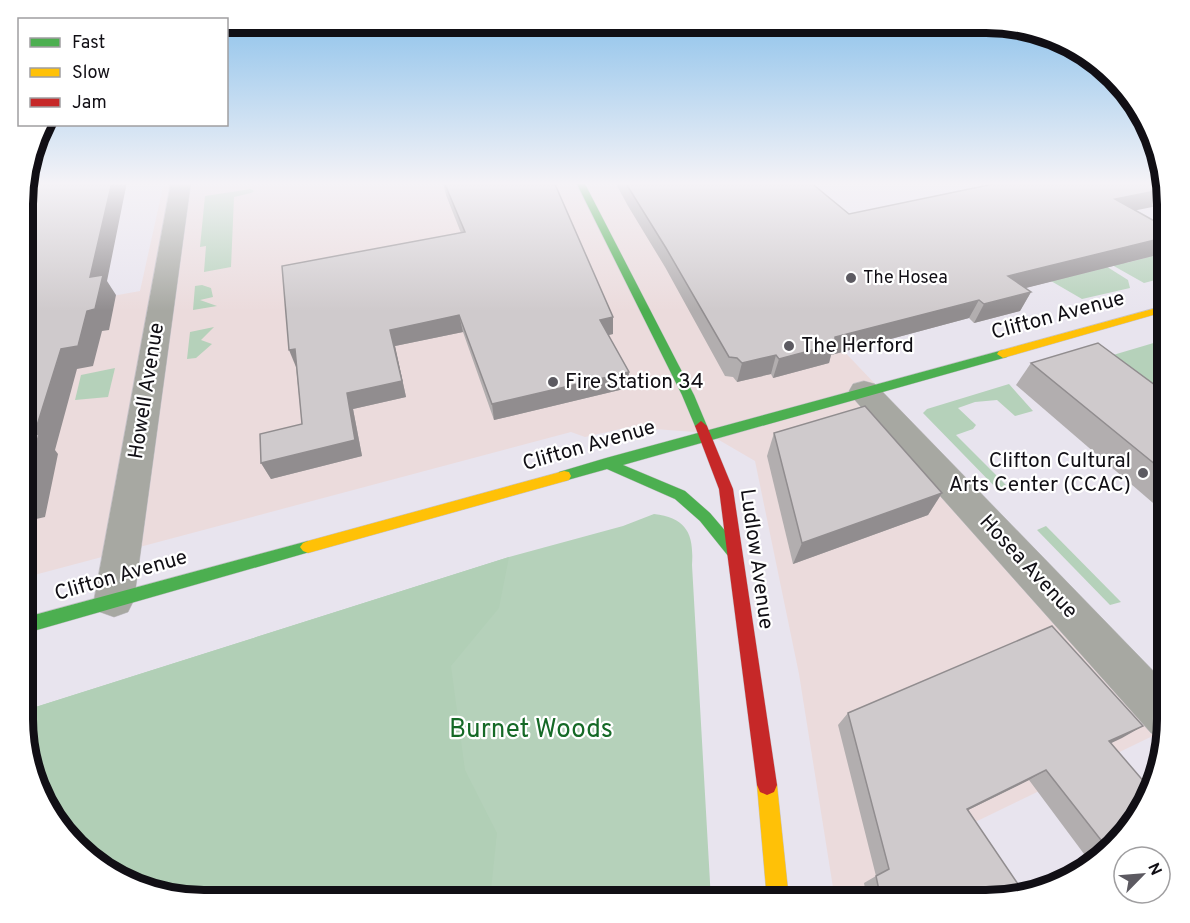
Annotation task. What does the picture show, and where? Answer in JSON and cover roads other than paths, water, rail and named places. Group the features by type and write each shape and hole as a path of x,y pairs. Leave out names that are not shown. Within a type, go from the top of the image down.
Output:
{"main road":[{"name":"Ludlow Avenue","path":"602,225 688,395 726,489 764,755 777,890"},
{"name":"Clifton Avenue","path":"33,623 1157,311"},
{"path":"606,463 664,486 685,498 702,512 734,552"}],"street":[{"name":"Howell Avenue","path":"114,600 174,225"},
{"name":"Hosea Avenue","path":"864,391 1157,706"}],"place":[{"name":"The Hosea","path":"851,278"},
{"name":"The Herford","path":"789,346"},
{"name":"Fire Station 34","path":"553,382"},
{"name":"Clifton Cultural Arts Center (CCAC)","path":"1143,473"}],"park label":[{"name":"Burnet Woods","path":"531,730"}]}
